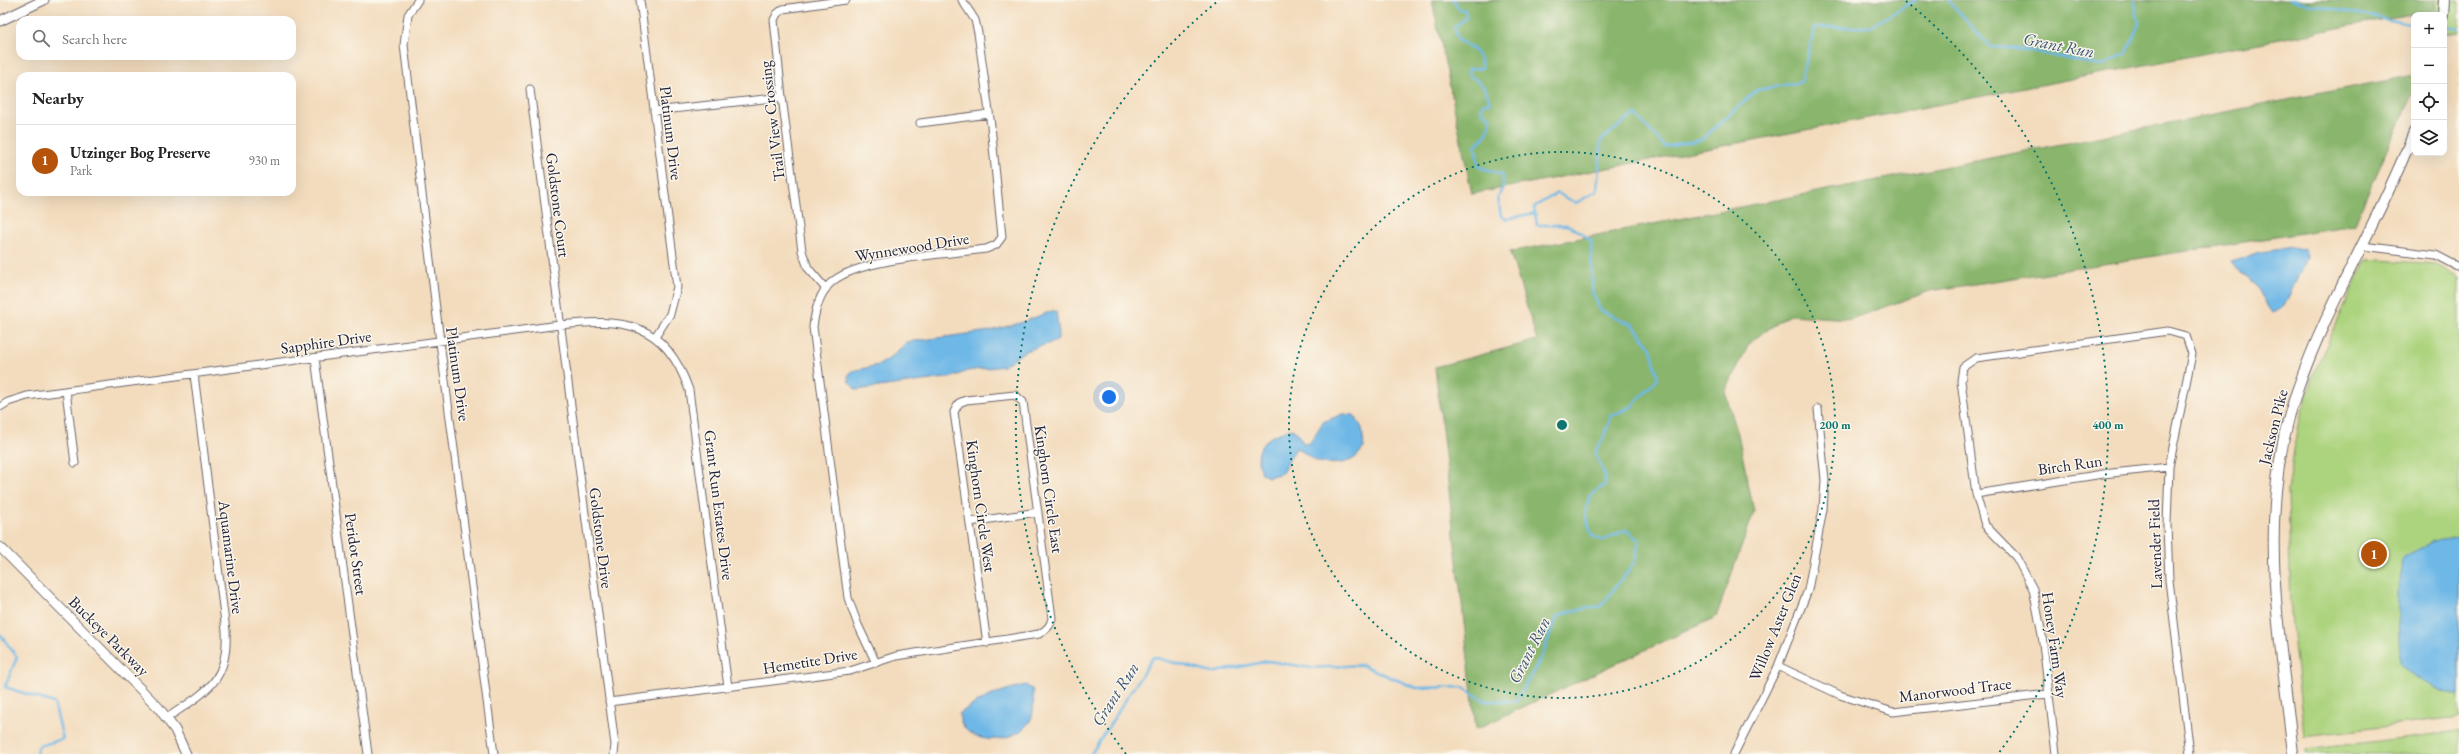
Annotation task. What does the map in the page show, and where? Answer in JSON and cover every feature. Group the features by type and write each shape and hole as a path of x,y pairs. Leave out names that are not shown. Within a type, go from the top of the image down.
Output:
{"main road":[{"path":"2443,12 2444,0"},
{"name":"Jackson Pike","path":"2293,754 2273,565 2272,527 2277,472 2284,435 2304,370 2363,246 2411,139"}],"street":[{"path":"0,21 44,0"},
{"name":"Platinum Drive","path":"418,0 408,15 404,45 439,340 494,754"},
{"name":"Platinum Drive","path":"640,0 677,287 670,314 655,337"},
{"name":"Trail View Crossing","path":"826,289 808,268 802,252 782,97 775,25 777,14 793,7 846,0"},
{"name":"Wynnewood Drive","path":"876,662 848,598 813,327 818,304 826,289 833,281 849,271 868,265 986,249 1000,241 1003,232 989,114 975,20 962,0"},
{"name":"Goldstone Court","path":"530,89 560,325"},
{"path":"654,111 782,97"},
{"path":"920,123 989,114"},
{"path":"2363,246 2436,255 2459,267"},
{"name":"Sapphire Drive","path":"0,407 8,402 27,396 560,325 605,321 629,326 655,337"},
{"name":"Goldstone Drive","path":"560,325 609,702 614,754"},
{"name":"Honey Farm Way","path":"2056,754 2040,620 2034,589 2016,557 1985,525 1976,494 1961,381 1963,367 1976,358 2168,331 2186,336"},
{"name":"Lavender Field","path":"2186,336 2192,354 2168,467 2169,580 2190,754"},
{"name":"Grant Run Estates Drive","path":"655,337 677,361 689,390 728,687"},
{"name":"Peridot Street","path":"315,358 368,754"},
{"name":"Aquamarine Drive","path":"167,718 209,686 221,671 226,660 226,631 194,374"},
{"path":"66,391 75,463"},
{"name":"Kinghorn Circle East","path":"988,396 1015,395 1023,402 1052,618"},
{"name":"Kinghorn Circle West","path":"987,643 954,412 959,403 988,396"},
{"name":"Willow Aster Glen","path":"1734,754 1778,666 1808,590 1823,509 1825,480 1818,409"},
{"name":"Birch Run","path":"1976,494 2103,474 2168,467"},
{"path":"970,522 1038,512"},
{"name":"Buckeye Parkway","path":"0,547 167,718 186,754"},
{"name":"Hemetite Drive","path":"609,702 850,671 896,656 1039,634 1050,626 1052,618"},
{"name":"Manorwood Trace","path":"1778,666 1840,695 1893,712 2048,694"}],"green space":[{"path":"1432,0 2435,0 2437,9 2411,12 2411,14 1472,194"},
{"path":"2435,0 2459,0 2459,32 2447,34 2447,12 2437,12"},
{"path":"2411,76 2411,97 2354,225 1930,291 1851,319 1789,315 1750,342 1725,392 1738,434 1754,512 1716,617 1476,729 1435,367 1537,340 1510,252"},
{"path":"2366,259 2437,264 2459,278 2459,718 2304,736 2291,616 2288,491 2297,429 2313,375"},
{"path":"2459,731 2459,754 2305,754 2305,750"}],"water":[{"path":"2292,247 2305,249 2307,258 2283,308 2273,313 2251,280 2240,273 2232,262 2256,253"},
{"path":"1052,311 1056,311 1059,333 1057,341 1025,351 1003,366 967,371 953,377 856,390 849,382 848,376 852,371 879,365 889,359 907,342 990,331 1020,323"},
{"path":"1343,414 1354,415 1362,428 1364,448 1354,458 1349,461 1334,464 1323,463 1314,460 1296,448 1282,473 1268,477 1261,473 1258,464 1258,456 1260,449 1269,438 1292,429 1299,434 1302,442 1309,444 1323,422"},
{"path":"2459,538 2459,695 2434,688 2420,679 2400,662 2398,595 2404,556 2434,541"},
{"path":"1026,685 1033,690 1033,710 1032,718 1023,729 1013,735 990,739 969,733 962,725 959,714 974,704 991,696"}],"waterway":[{"path":"1454,0 1459,9 1465,10 1466,18 1454,27 1458,40 1467,45 1477,54 1482,68 1469,69 1468,75 1477,80 1483,86 1487,93 1489,103 1482,104 1481,110 1490,118 1489,130 1485,137 1475,145 1479,167 1502,174 1503,186 1498,198 1501,216 1506,219 1535,213"},
{"name":"Grant Run","path":"1091,754 1153,657 1212,673 1268,661 1311,668 1362,665 1416,688 1462,687 1485,701 1516,701 1541,658 1557,617 1571,611 1601,606 1635,562 1639,540 1626,530 1603,540 1592,536 1585,513 1590,495 1605,485 1604,474 1595,453 1605,435 1611,416 1631,407 1658,378 1651,348 1633,325 1600,310 1592,291 1591,240 1568,225 1537,225 1534,207 1557,193 1576,203 1597,191 1601,140 1635,114 1665,147 1701,140 1757,90 1801,82 1815,27 1869,27 1916,0"},
{"name":"Grant Run","path":"1948,0 1990,47 2016,48 2101,66 2127,53 2139,23 2134,0"},
{"name":"Grant Run","path":"2290,0 2411,24"},
{"name":"Grant Run","path":"2447,27 2459,29"},
{"name":"Grant Run","path":"0,634 17,657 5,687 54,703 63,739 39,746 36,754"}],"place":[{"name":"Utzinger Bog Preserve","path":"2374,554"}]}
